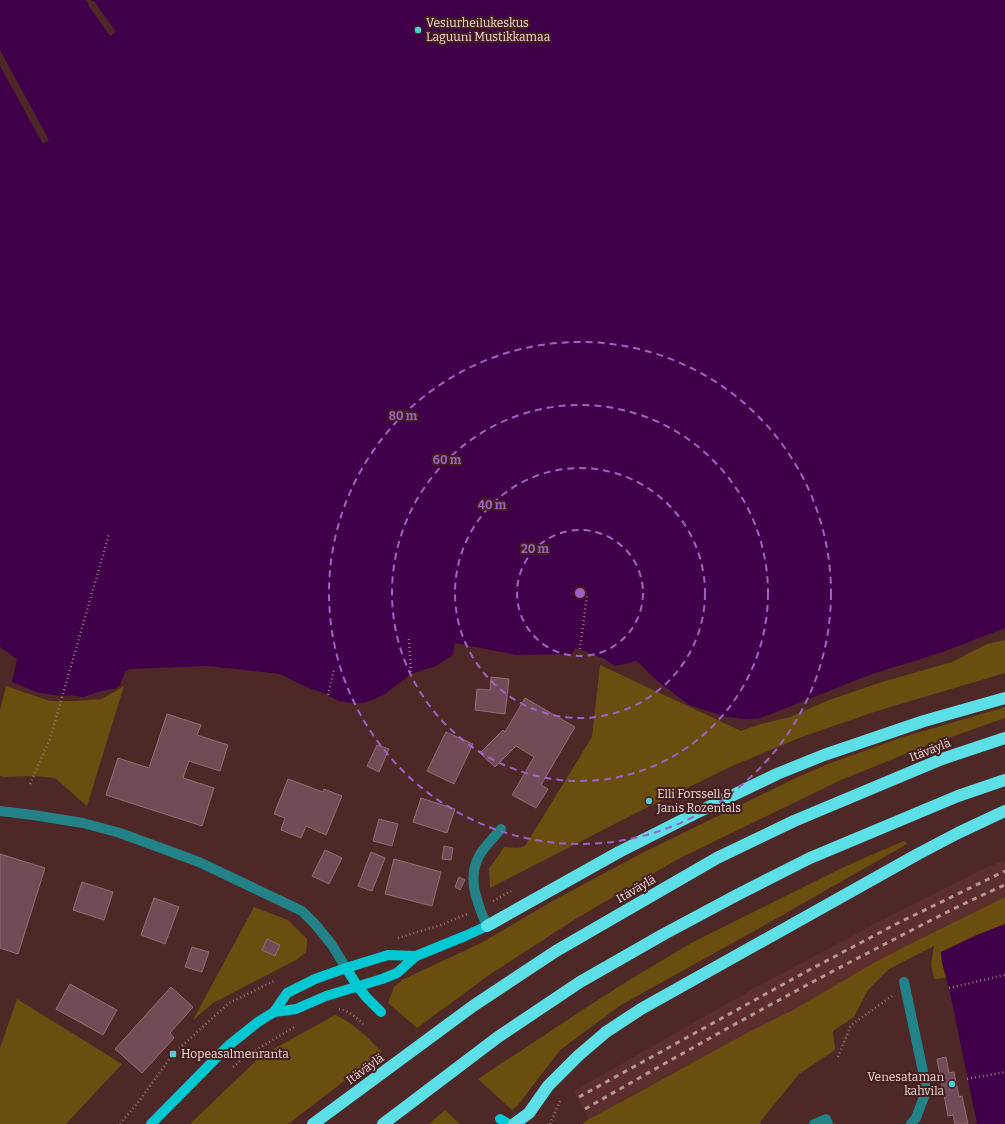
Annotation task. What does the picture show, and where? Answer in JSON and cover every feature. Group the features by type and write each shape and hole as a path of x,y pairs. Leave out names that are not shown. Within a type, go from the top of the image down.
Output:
{"highway":[{"path":"487,926 620,852 777,774 824,755 924,721 1005,698"},
{"name":"Itäväylä","path":"313,1124 473,1006 550,955 717,858 794,821 942,759 1005,738"},
{"path":"383,1124 504,1033 580,982 664,934 737,894 810,858 958,796 1005,780"},
{"path":"514,1124 529,1114 548,1086 578,1056 606,1032 641,1009 918,854 1005,811"}],"main road":[{"path":"274,1012 296,1009 326,996 358,987 397,973 416,956 487,926"},
{"path":"151,1124 228,1046 258,1022 274,1012 287,993 315,979 388,955 416,956"},
{"path":"346,968 358,987 381,1012"}],"street":[{"path":"0,812 33,815 83,823 120,833 199,862 302,911 332,945 346,968"},
{"path":"487,926 473,884 474,871 476,863 483,851 502,829"},
{"path":"904,982 925,1082 925,1094 916,1118 911,1124"},
{"path":"814,1124 826,1119 828,1124"}],"path":[{"path":"30,784 50,739 109,534"},
{"path":"580,649 587,595"},
{"path":"409,639 410,674"},
{"path":"328,695 334,670"},
{"path":"391,940 441,925 480,908 509,892"},
{"path":"949,988 1005,975"},
{"path":"120,1124 140,1100 173,1054 229,1003 283,977"},
{"path":"838,1057 851,1025 892,996"},
{"path":"336,1009 347,1012 363,1024"},
{"path":"233,1067 249,1054 297,1025"},
{"path":"967,1079 1005,1072"}],"shaded area":[{"path":"0,0 1005,0 1005,628 943,652 872,674 758,719 727,717 689,705 655,679 638,662 635,661 615,666 603,658 575,648 572,654 517,655 455,643 453,655 436,666 411,674 385,694 363,703 338,701 328,695 304,686 280,674 208,666 130,669 125,672 120,685 115,689 105,690 83,697 39,693 12,682 17,659 0,647"},
{"path":"1005,640 1005,673 877,711 799,738 732,766 636,813 490,888 489,869 504,847 518,848 525,846 592,737 600,665 741,731 761,724 790,717 829,700 882,682 952,662 987,644"},
{"path":"6,686 50,701 76,701 102,699 124,686 87,806 55,778 34,776 0,776 0,710"},
{"path":"1005,707 1005,718 920,748 841,780 678,859 577,918 489,975 417,1028 388,1003 394,987 402,980 483,942 549,903 640,854 798,777 828,764 900,738"},
{"path":"904,841 907,844 621,1005 560,1050 518,1105 512,1110 478,1079 626,982 693,942 846,866"},
{"path":"1005,860 1005,897 877,961 793,1010 589,1119 574,1091 753,989 869,927 981,870"},
{"path":"1005,897 1005,924 941,952 946,978 934,979 931,964 934,946 889,969 868,990 854,1017 833,1031 835,1050 799,1074 760,1122 761,1124 583,1124 584,1122 747,1033 793,1010 877,961"},
{"path":"254,907 288,920 307,939 306,952 296,960 213,1003 193,1020"},
{"path":"1005,924 1005,1124 977,1124 941,952"},
{"path":"17,999 122,1064 66,1124 0,1124 0,1048"},
{"path":"335,1015 355,1027 382,1052 288,1124 190,1124 261,1056"},
{"path":"445,1110 460,1124 429,1124"}],"pier":[{"path":"86,0 94,1 116,32 110,36"},
{"path":"0,50 49,140 43,144 0,66"}],"building":[{"path":"491,677 509,679 505,714 475,710 477,689 490,690"},
{"path":"525,698 575,727 541,785 548,789 536,808 512,795 534,757 516,746 495,767 480,753 503,730 505,732"},
{"path":"167,714 201,725 197,735 228,745 220,771 189,761 183,778 214,788 202,826 106,795 118,758 149,768"},
{"path":"446,732 473,744 454,784 427,771"},
{"path":"377,745 389,749 379,772 367,766"},
{"path":"288,779 323,792 324,789 342,796 326,835 306,826 301,838 281,830 285,818 274,814"},
{"path":"421,798 455,809 447,833 413,822"},
{"path":"379,819 398,824 392,846 373,841"},
{"path":"444,846 453,848 451,860 442,859"},
{"path":"325,850 342,858 329,884 312,876"},
{"path":"371,852 385,858 372,891 358,886"},
{"path":"0,854 45,868 18,954 0,948"},
{"path":"394,859 441,872 432,906 385,894"},
{"path":"459,877 465,880 460,890 455,887"},
{"path":"82,882 113,892 104,920 73,910"},
{"path":"154,898 179,907 165,944 141,935"},
{"path":"267,939 280,945 275,956 262,950"},
{"path":"192,947 209,952 202,972 185,967"},
{"path":"70,984 117,1010 103,1035 56,1009"},
{"path":"171,987 193,1007 170,1033 174,1038 142,1073 115,1049"},
{"path":"946,1057 949,1073 954,1072 959,1097 962,1096 968,1124 955,1124 953,1115 948,1116 937,1059"}],"railway":[{"path":"579,1097 811,969 898,923 1005,871"},
{"path":"585,1109 822,977 948,911 1005,885"}],"place":[{"name":"Vesiurheilukeskus Laguuni Mustikkamaa","path":"418,30"},
{"name":"Elli Forssell & Janis Rozentals","path":"649,801"},
{"name":"Hopeasalmenranta","path":"173,1054"},
{"name":"Venesataman kahvila","path":"952,1084"}]}
